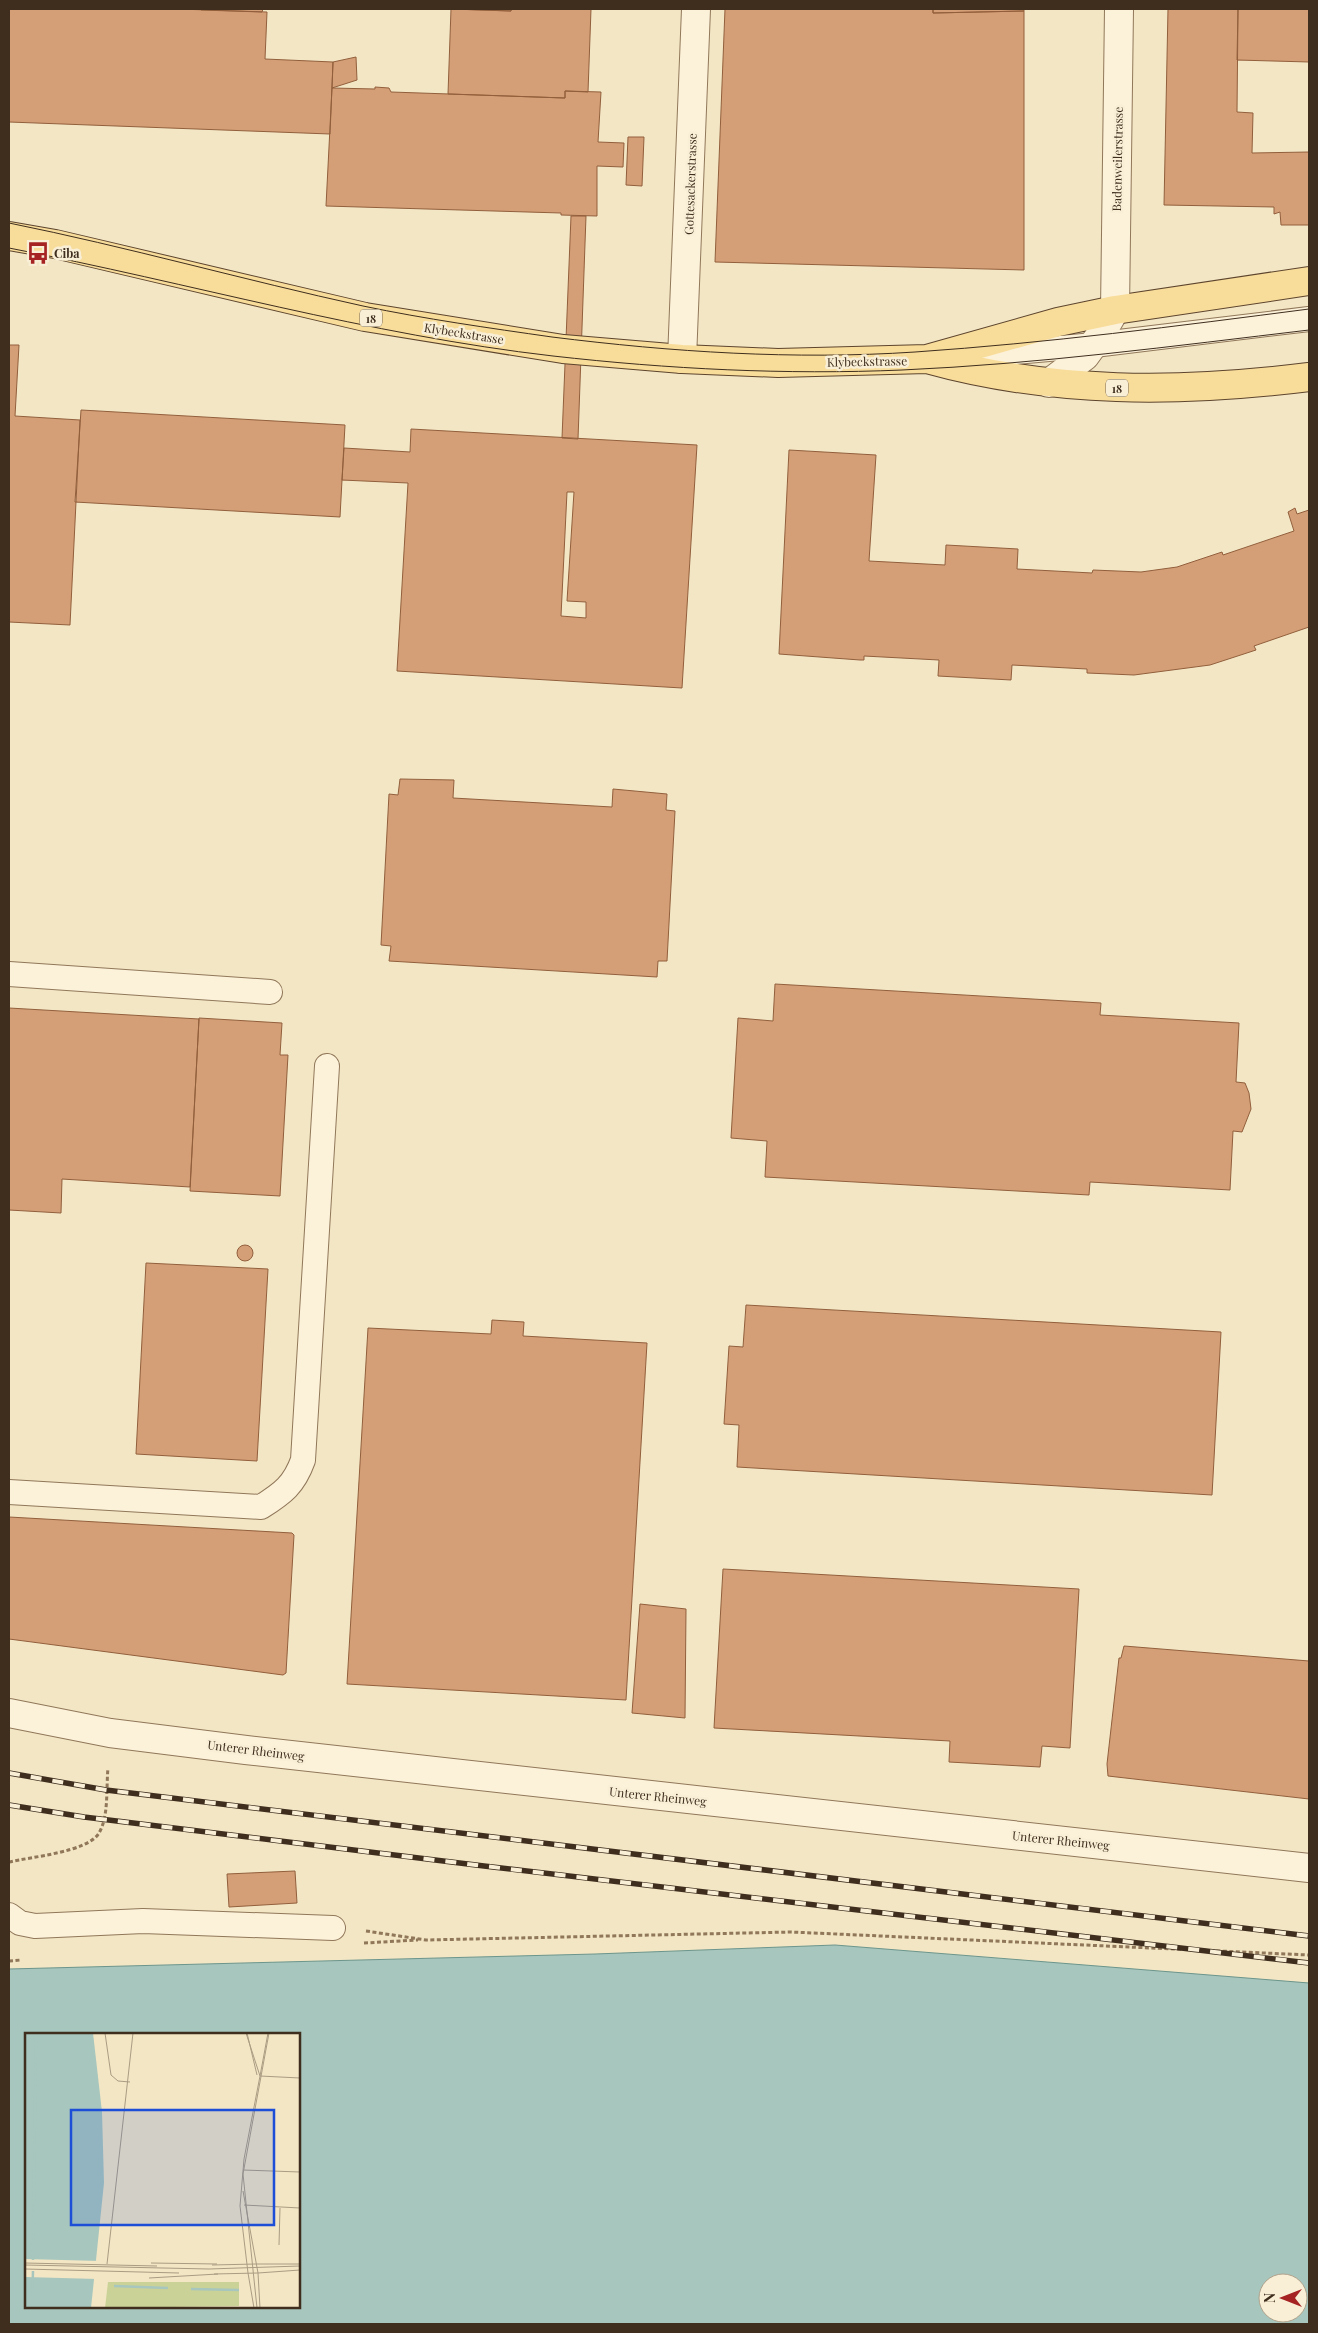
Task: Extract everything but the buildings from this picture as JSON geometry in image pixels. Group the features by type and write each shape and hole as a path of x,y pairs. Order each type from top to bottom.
{"main road":[{"name":"Klybeckstrasse","path":"9,236 55,244 366,317 563,349 682,359 778,363 927,359 1048,325 1115,310 1309,280"},
{"name":"Klybeckstrasse","path":"927,359 1019,380 1101,388 1187,387 1309,377"}],"street":[{"name":"Gottesackerstrasse","path":"682,359 696,9"},
{"name":"Badenweilerstrasse","path":"1115,310 1119,9"},
{"path":"1050,383 1085,356 1094,345 1115,310"},
{"name":"Unterer Rheinweg","path":"9,1713 110,1733 1309,1868"}],"lane":[{"path":"927,359 1018,353 1309,319"},
{"path":"9,974 270,992"},
{"path":"9,1492 261,1507 281,1494 297,1478 303,1460 327,1066"},
{"path":"9,1915 20,1923 35,1926"},
{"path":"9,1929 143,1921 332,1928"}],"path":[{"path":"9,1862 74,1848 87,1843 96,1836 103,1818 110,1733"},
{"path":"332,1928 426,1940 791,1932 1309,1955"}],"water":[{"path":"835,1945 1309,1983 1309,2324 9,2324 9,1969 595,1954"}],"tram line":[{"path":"9,223 98,242 386,311 552,337 642,347 779,355 915,352 1063,339 1309,309"},
{"path":"9,248 348,322 484,347 553,356 727,370 815,372 953,367 1106,354 1309,330"}],"railway":[{"path":"9,1773 106,1790 1309,1936"},
{"path":"9,1805 84,1817 484,1866 1309,1963"}],"place":[{"name":"Ciba","path":"38,253"}]}
